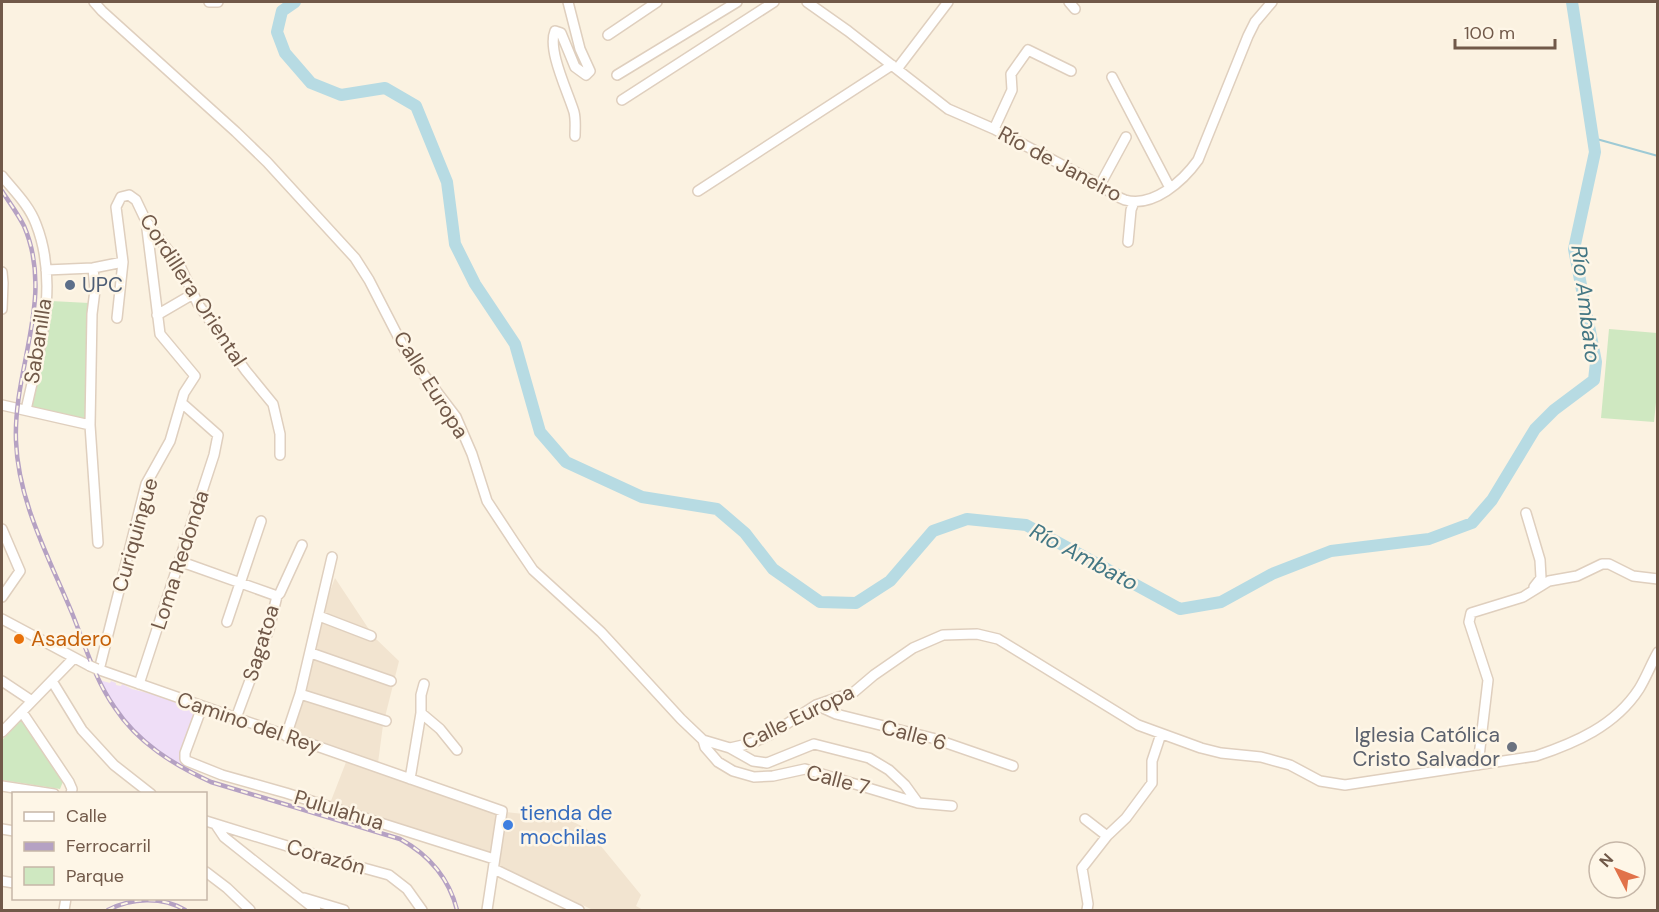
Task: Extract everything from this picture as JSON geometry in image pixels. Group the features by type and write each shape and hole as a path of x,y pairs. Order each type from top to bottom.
{"street":[{"name":"Calle Europa","path":"94,2 102,12 252,147 355,258 405,350 456,417 472,454 487,501 514,543 534,570 601,632 703,740 730,748 752,743 771,734 816,705 854,692 913,648 943,635 977,634 998,639 1138,725 1161,734 1221,753 1261,757 1290,765 1320,781 1334,784 1360,783 1536,756 1565,747 1613,718 1639,689 1658,652"},
{"path":"209,2 218,2"},
{"path":"568,2 580,49 590,71 586,75 575,67 561,33 555,31 553,38 558,71 565,81 574,114 575,136"},
{"path":"608,34 657,2"},
{"path":"617,75 723,5 737,2"},
{"path":"622,100 774,2"},
{"name":"Río de Janeiro","path":"807,2 948,109 993,129 1124,200 1134,202 1145,201 1170,188 1189,173 1198,160 1248,36 1259,17 1272,2"},
{"path":"698,191 895,67 948,2"},
{"path":"993,129 1012,90 1011,74 1028,50 1071,71"},
{"path":"1112,77 1170,188"},
{"path":"1100,185 1126,136"},
{"name":"Sabanilla","path":"2,176 26,204 36,224 45,253 47,305 26,411"},
{"name":"Cordillera Oriental","path":"123,262 117,207 121,197 129,195 136,200 146,221 180,266 193,294 246,371 273,404 280,434 280,455"},
{"path":"1128,242 1134,202"},
{"path":"146,221 157,315 193,294"},
{"path":"46,270 93,268 123,262 117,318"},
{"path":"93,268 95,290 92,314 90,425 98,543"},
{"path":"2,272 2,309"},
{"name":"Curiquingue","path":"95,669 146,484 170,441 183,404 184,393 195,374 160,334 157,315"},
{"name":"Loma Redonda","path":"139,684 214,455 218,435 183,404"},
{"path":"2,405 90,425"},
{"path":"1526,513 1540,560 1540,578 1529,594"},
{"path":"227,622 261,521"},
{"path":"2,529 20,574 2,597"},
{"path":"277,596 302,545"},
{"path":"286,736 311,653 332,557"},
{"name":"Sagatoa","path":"179,561 277,596 268,629 236,718"},
{"path":"1478,765 1488,680 1469,622 1470,614 1529,594 1549,581 1577,576 1605,564 1633,576 1658,579"},
{"path":"319,616 371,636"},
{"name":"Camino del Rey","path":"2,619 95,669 502,811 494,864"},
{"path":"311,653 391,681"},
{"path":"2,732 73,659"},
{"path":"2,681 32,701"},
{"path":"52,681 82,730 114,765 148,792"},
{"path":"410,779 424,684"},
{"path":"300,694 386,721"},
{"name":"Calle 6","path":"816,705 846,716 932,738 1013,766"},
{"name":"Pululahua","path":"202,706 185,753 185,759 188,761 222,775 297,796 494,864 579,910"},
{"path":"22,712 69,783 71,792"},
{"path":"421,713 440,729 457,750"},
{"path":"1087,910 1082,868 1107,836 1114,832 1126,818 1152,783 1152,761 1161,734"},
{"name":"Calle 7","path":"703,740 705,747 718,762 733,771 754,777 773,776 805,769 918,803 952,806"},
{"path":"730,748 753,761 767,763 814,744 869,758 889,770 905,785 918,803"},
{"path":"2,786 41,792"},
{"path":"1085,819 1107,836"},
{"name":"Corazón","path":"207,821 389,875 407,889 422,910"},
{"path":"216,825 224,837 316,910"},
{"path":"488,910 494,864"},
{"path":"207,873 250,910"},
{"path":"299,896 344,910"}],"shaded area":[{"path":"335,578 374,637 399,661 383,725 378,763 293,731 320,617"},
{"path":"99,680 110,683 111,681 116,685 121,686 122,684 132,689 202,707 185,759 179,767 156,751 135,731 115,709"},
{"path":"348,757 502,811 494,859 329,806"},
{"path":"506,812 568,819 587,829 641,895 636,906 643,910 593,910 496,864"}],"green space":[{"path":"51,301 89,303 86,419 31,407"},
{"path":"1609,329 1657,333 1658,383 1654,422 1601,418"},
{"path":"23,718 64,779 60,789 2,780 2,740"}],"waterway":[{"name":"Río Ambato","path":"295,2 282,11 277,32 285,53 311,83 341,95 385,88 416,106 447,182 455,244 475,284 515,344 540,432 566,462 642,497 717,509 745,533 773,569 820,602 856,603 890,581 933,531 967,519 1026,525 1180,609 1221,602 1272,574 1331,551 1429,539 1472,523 1492,500 1535,429 1554,410 1594,380 1596,362 1574,249 1595,152 1572,2"},
{"path":"1593,138 1658,156"}],"railway":[{"path":"2,191 24,226 32,253 35,280 34,306 17,414 16,441 22,485 36,529 96,674 108,697 124,721 158,752 211,782 400,839 410,845 436,868 449,888 457,910"},
{"path":"108,910 126,903 146,900 166,902 185,910"}],"place":[{"name":"UPC","path":"70,285"},
{"name":"Asadero","path":"19,639"},
{"name":"Iglesia Católica Cristo Salvador","path":"1512,747"},
{"name":"tienda de mochilas","path":"508,825"}]}
